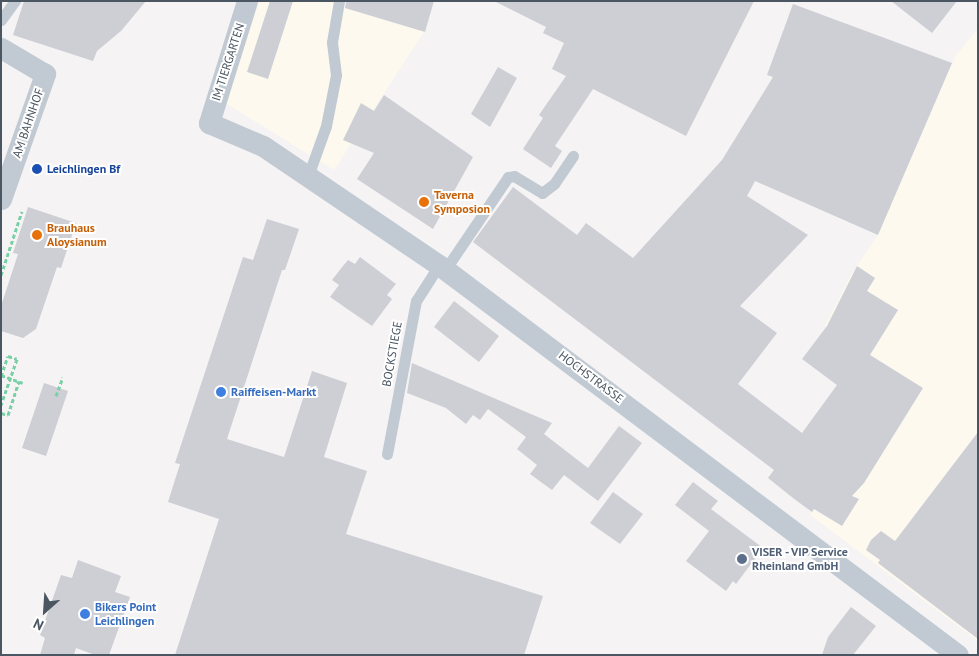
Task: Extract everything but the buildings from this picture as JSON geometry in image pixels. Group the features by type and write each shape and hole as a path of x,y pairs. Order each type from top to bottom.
{"street":[{"name":"IM TIERGARTEN","path":"209,123 248,1"},
{"path":"1,48 45,74"},
{"path":"1,59 45,74"},
{"name":"AM BAHNHOF","path":"1,200 45,74"},
{"name":"HOCHSTRASSE","path":"209,123 263,146 442,268 958,655"}],"lane":[{"path":"1,20 15,1"},
{"path":"308,176 326,126 336,75 332,42 339,1"},
{"name":"BOCKSTIEGE","path":"387,454 416,300 442,268 508,177 514,176 542,193 554,184 573,156"}],"path":[{"path":"1,275 22,209"},
{"path":"1,405 10,378 17,359 8,356 1,375 10,378 21,382 8,415 1,413"},
{"path":"56,396 63,377"}],"shaded area":[{"path":"256,1 434,1 426,29 334,170 222,101"},
{"path":"978,28 978,641 810,515 897,372 825,326 852,273 878,235 955,57"}],"place":[{"name":"Leichlingen Bf","path":"37,169"},
{"name":"Taverna Symposion","path":"424,202"},
{"name":"Brauhaus Aloysianum","path":"37,235"},
{"name":"Raiffeisen-Markt","path":"221,392"},
{"name":"VISER - VIP Service Rheinland GmbH","path":"742,559"},
{"name":"Bikers Point Leichlingen","path":"85,614"}]}
